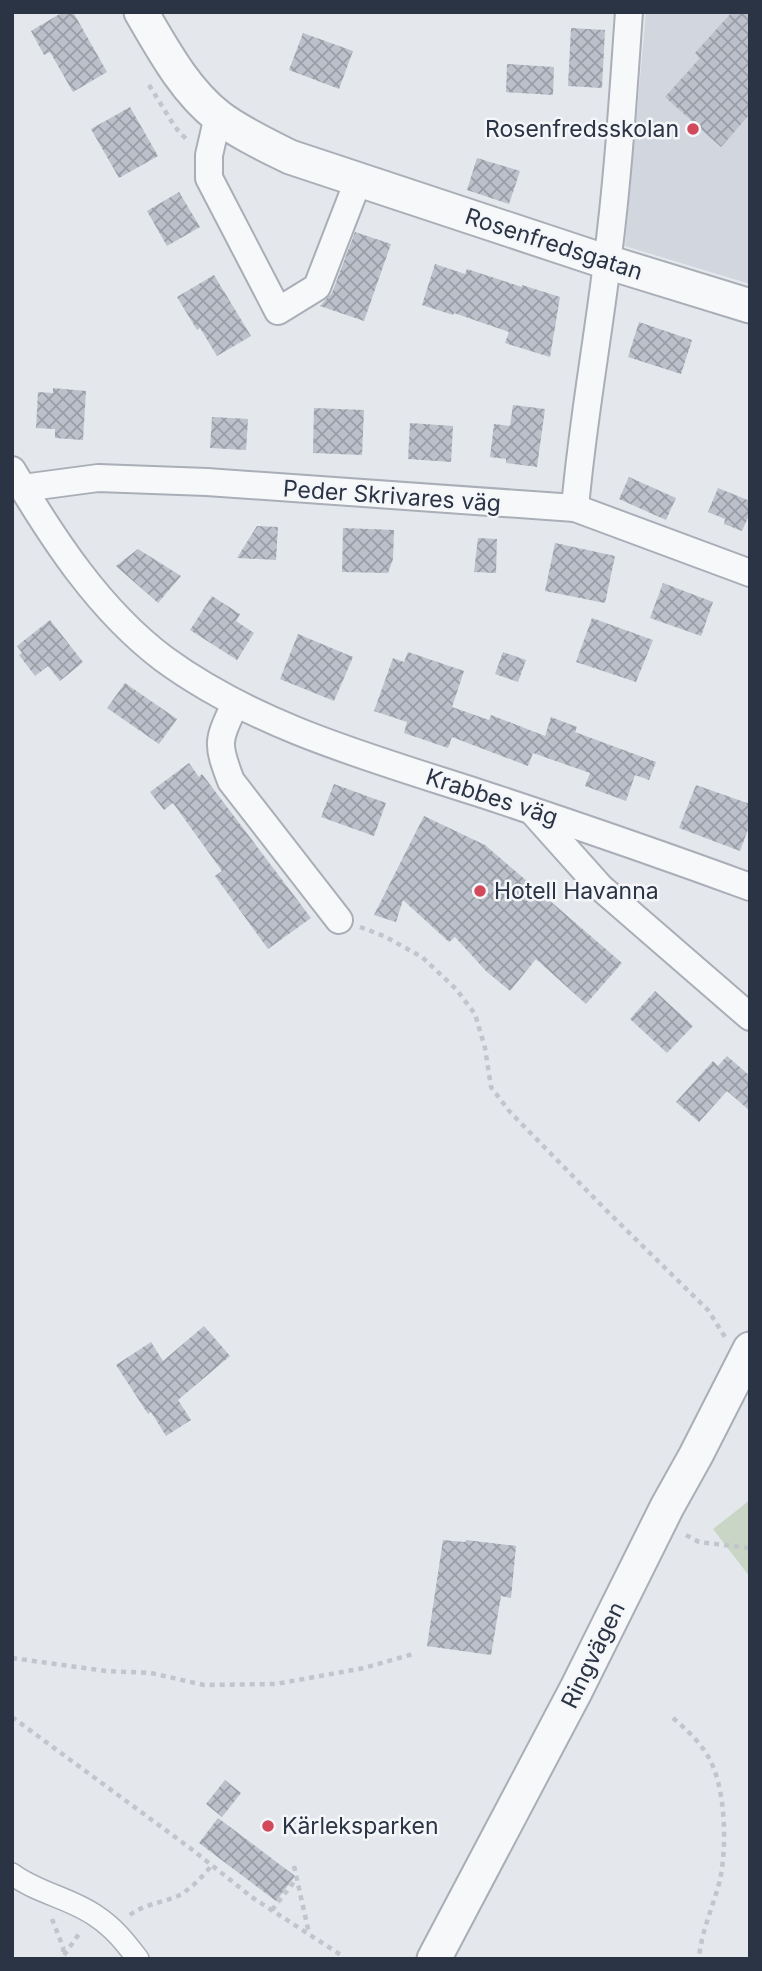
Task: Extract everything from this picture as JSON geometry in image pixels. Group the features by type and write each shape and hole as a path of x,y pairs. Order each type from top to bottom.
{"street":[{"name":"Rosenfredsgatan","path":"141,12 174,70 218,116 257,141 290,157 607,262 750,306"},
{"path":"575,508 580,452 607,262 619,150 629,12"},
{"path":"218,116 209,155 209,178 278,311 317,287 358,181"},
{"name":"Peder Skrivares väg","path":"18,479 98,478 207,482 575,508 750,573"},
{"name":"Krabbes väg","path":"18,479 60,545 110,610 163,658 235,704 312,736 750,887"},
{"path":"235,704 220,736 222,756 231,781 339,920"},
{"path":"531,810 600,887 750,1017"},
{"name":"Ringvägen","path":"434,1959 576,1690 661,1518 746,1357"},
{"path":"12,1874 94,1914 112,1928 138,1959"}],"path":[{"path":"339,920 384,936 422,957 456,989 475,1014 485,1048 491,1087 510,1112 708,1310 746,1357"},
{"path":"679,1531 699,1542 750,1548"},
{"path":"12,1658 106,1671 151,1673 204,1685 228,1685 276,1684 364,1668 413,1654"},
{"path":"12,1717 272,1910 344,1957"},
{"path":"673,1718 698,1741 711,1760 722,1799 720,1878 700,1945 699,1959"},
{"path":"112,1928 134,1911 178,1895 201,1878 212,1865"},
{"path":"295,1866 309,1934"},
{"path":"272,1910 297,1878"}],"shaded area":[{"name":"Rosenfredsskolan","path":"646,12 750,12 750,284 625,246"}],"green space":[{"path":"750,1500 750,1577 713,1529"}],"building":[{"path":"63,12 73,12 107,72 73,92 50,52 44,55 31,31"},
{"path":"732,12 750,12 750,114 721,147 665,97 700,58 695,53"},
{"path":"571,28 605,30 602,88 568,86"},
{"path":"303,33 353,51 339,89 289,70"},
{"path":"507,64 554,67 553,95 506,92"},
{"path":"130,107 158,156 119,178 91,129"},
{"path":"477,158 520,171 509,204 467,190"},
{"path":"179,192 200,227 167,246 147,211"},
{"path":"355,232 391,244 364,321 320,306 332,293"},
{"path":"435,264 465,274 467,269 560,297 550,357 505,343 509,332 422,305"},
{"path":"214,275 251,336 217,356 177,297"},
{"path":"639,322 692,340 681,374 628,357"},
{"path":"53,388 86,391 83,440 55,438 55,429 36,428 38,392 53,393"},
{"path":"513,405 545,409 537,467 506,463 506,459 490,457 494,424 510,426"},
{"path":"314,408 364,410 362,455 313,453"},
{"path":"212,417 248,419 246,450 210,448"},
{"path":"410,423 453,426 451,462 408,459"},
{"path":"629,477 676,498 666,520 619,499"},
{"path":"718,488 750,501 750,513 742,531 724,524 725,519 708,512"},
{"path":"257,526 278,527 276,560 237,558"},
{"path":"343,528 394,530 393,559 388,573 342,572"},
{"path":"478,538 497,539 496,573 474,572"},
{"path":"555,543 615,556 605,603 545,591"},
{"path":"138,549 181,576 158,603 116,566"},
{"path":"663,583 713,602 701,636 650,618"},
{"path":"212,596 240,614 236,621 254,633 237,660 190,630"},
{"path":"592,618 653,640 636,682 576,662"},
{"path":"50,620 83,662 60,681 48,666 35,676 19,655 22,653 17,646"},
{"path":"298,634 353,657 334,701 280,679"},
{"path":"408,652 464,671 452,707 489,720 491,715 545,736 551,717 577,727 575,732 656,762 649,780 635,775 626,801 585,786 590,773 533,753 528,766 452,737 448,748 404,733 407,722 374,711 393,658 404,662"},
{"path":"503,652 526,660 518,682 495,674"},
{"path":"125,683 177,719 159,744 107,708"},
{"path":"189,763 199,777 202,774 311,918 268,949 215,876 222,871 173,803 164,810 150,792"},
{"path":"334,784 386,803 374,836 321,817"},
{"path":"696,785 750,804 750,824 740,851 679,828"},
{"path":"424,816 485,845 622,963 586,1004 536,959 510,991 486,971 455,937 449,942 403,900 396,922 374,915"},
{"path":"655,991 693,1026 667,1053 630,1019"},
{"path":"727,1056 750,1076 750,1111 727,1091 699,1122 676,1102 713,1061 718,1066"},
{"path":"204,1326 230,1356 178,1400 191,1420 166,1436 116,1365 151,1342 163,1361"},
{"path":"443,1540 516,1546 511,1598 501,1596 491,1655 427,1646"},
{"path":"225,1780 241,1793 222,1817 206,1804"},
{"path":"218,1818 295,1876 276,1901 199,1843"}],"place":[{"name":"Rosenfredsskolan","path":"693,129"},
{"name":"Hotell Havanna","path":"480,891"},
{"name":"Kärleksparken","path":"268,1826"}]}
